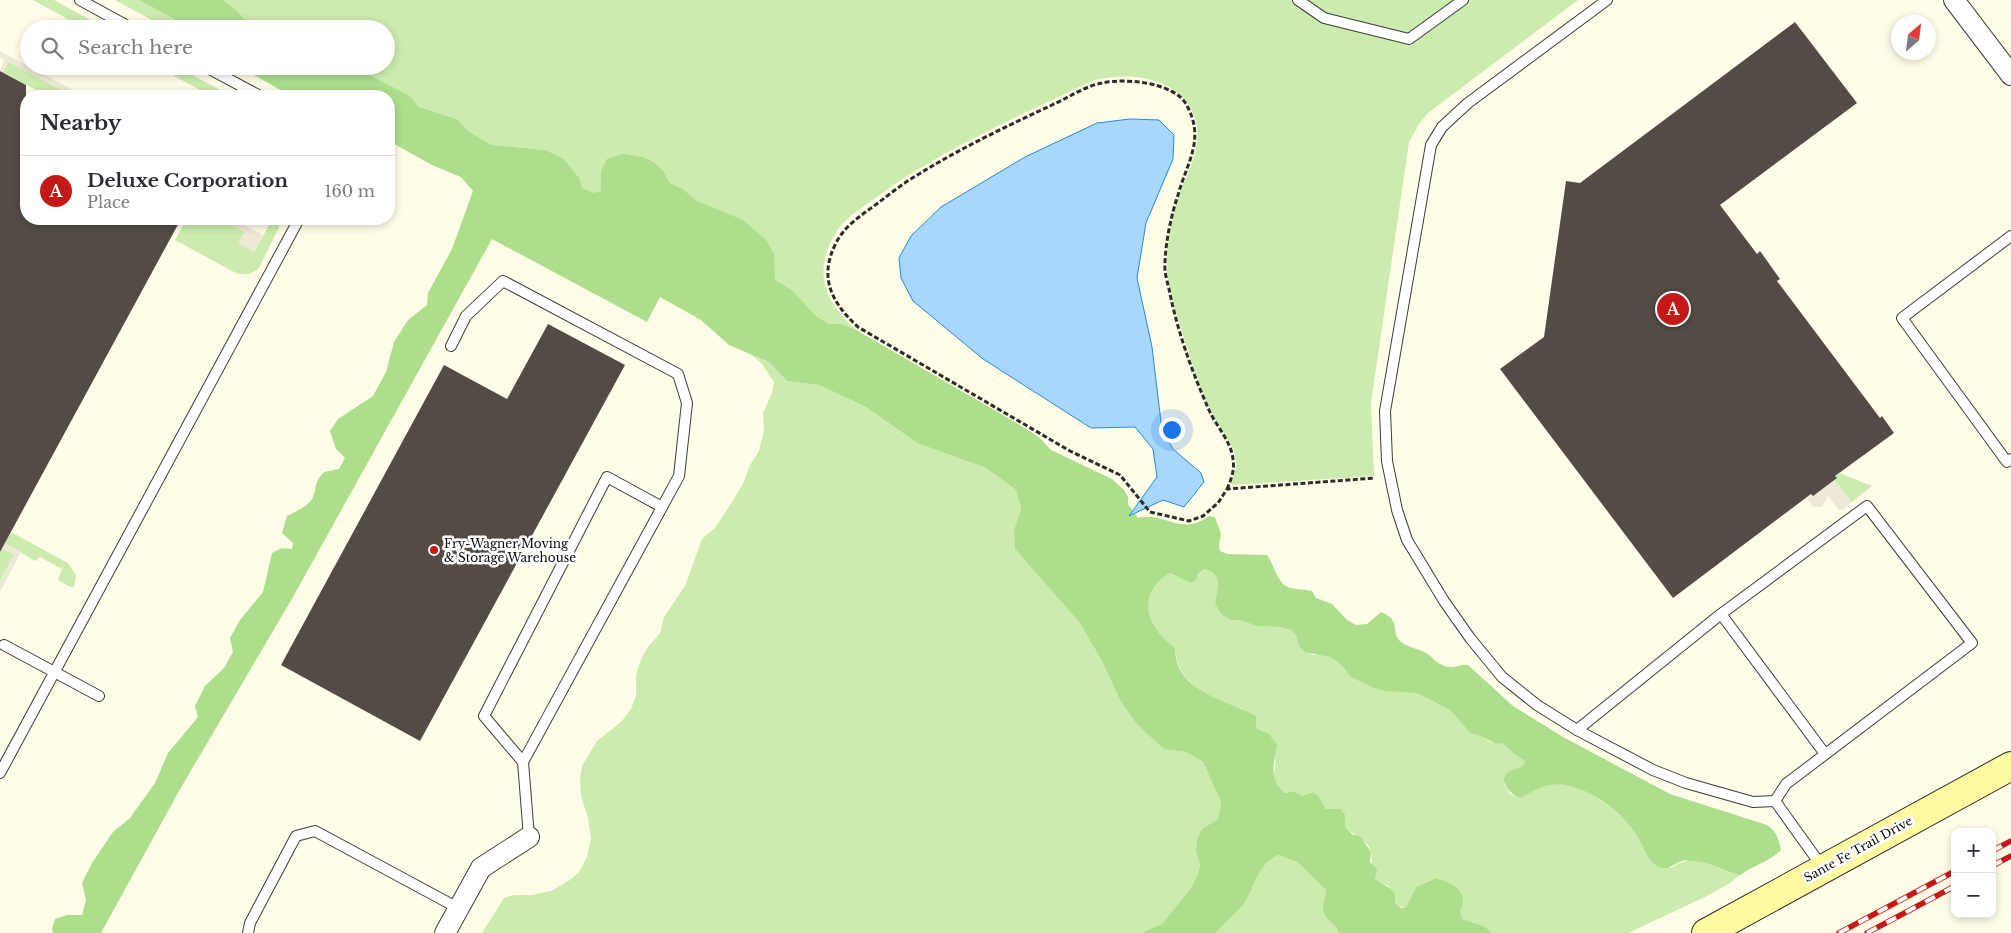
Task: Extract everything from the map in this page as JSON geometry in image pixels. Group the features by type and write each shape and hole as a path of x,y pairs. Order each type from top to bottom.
{"main road":[{"name":"Sante Fe Trail Drive","path":"1706,933 2011,766"}],"street":[{"path":"1954,0 2011,75"},
{"path":"445,933 481,868 529,837"}],"lane":[{"path":"80,0 117,20"},
{"path":"1298,0 1324,18 1409,38 1463,0"},
{"path":"1607,0 1468,103 1442,127 1431,145 1385,411 1387,460 1397,510 1407,540 1423,569 1470,638 1502,677 1537,705 1577,730 1653,770 1686,783 1753,802 1775,801"},
{"path":"221,75 249,90"},
{"path":"0,773 296,225"},
{"path":"2011,236 1902,318 2007,462 2011,459"},
{"path":"451,346 466,316 503,281 678,374 687,403 679,476 523,762 529,837"},
{"path":"523,762 484,716 607,478 662,507"},
{"path":"1577,730 1721,614 1867,506 1972,643 1786,784 1775,801"},
{"path":"1721,614 1825,754"},
{"path":"4,645 99,696"},
{"path":"1775,801 1823,869"},
{"path":"248,933 250,923 296,836 315,831 458,908"}],"path":[{"path":"1120,80 1148,84 1170,90 1185,102 1192,117 1196,137 1193,157 1178,194 1168,236 1164,264 1171,301 1196,382 1214,422 1231,449 1234,461 1227,489 1218,503 1203,516 1189,521 1150,512 1120,475 1070,451 858,327 843,314 834,300 828,280 828,263 833,250 848,225 918,174 999,130 1099,83 1120,80"},
{"path":"1227,489 1375,478"}],"green space":[{"path":"33,0 54,0 91,20 70,20"},
{"path":"115,0 139,0 175,20 152,20"},
{"path":"139,0 223,0 245,20 175,20"},
{"path":"223,0 1578,0 1428,113 1409,142 1371,403 1374,476 1231,485 1236,466 1235,453 1215,419 1200,385 1176,311 1167,274 1167,257 1172,222 1178,198 1191,166 1198,134 1192,111 1184,99 1162,83 1134,77 1119,77 1105,78 1087,83 939,157 895,184 851,216 839,228 830,243 823,271 829,296 836,308 858,331 843,324 829,324 816,316 792,290 774,280 774,267 683,189 670,183 663,171 601,171 601,191 594,194 582,188 580,179 564,159 546,150 492,145 468,131 457,119 419,107 410,96 366,75 395,75 395,20 245,20"},
{"path":"9,62 20,68 20,75 33,75 62,90 36,90 3,72"},
{"path":"172,75 192,75 220,90 200,90"},
{"path":"254,75 369,75 410,96 419,107 457,119 468,131 492,145 546,150 564,159 580,179 582,188 594,193 601,191 601,171 607,159 623,154 643,157 655,163 663,171 670,183 683,189 697,201 743,220 766,240 774,254 775,280 792,290 816,316 829,324 843,324 858,331 1015,422 1039,437 1051,450 1112,479 1124,490 1128,497 1128,504 1138,518 1148,517 1189,524 1199,522 1209,516 1215,517 1221,534 1220,551 1227,554 1267,555 1282,583 1293,589 1312,591 1316,598 1332,604 1347,620 1356,625 1367,624 1381,612 1388,615 1394,623 1398,638 1404,644 1426,653 1446,667 1468,665 1513,706 1563,737 1670,794 1767,825 1777,836 1781,850 1772,858 1740,875 1699,861 1683,861 1670,867 1661,868 1650,859 1637,835 1627,822 1597,798 1573,787 1550,785 1519,798 1506,786 1504,778 1510,771 1522,766 1525,761 1502,743 1496,744 1470,733 1451,711 1416,693 1385,691 1351,677 1338,662 1330,657 1305,652 1299,646 1296,635 1291,630 1280,627 1256,626 1243,621 1231,620 1222,615 1215,604 1218,587 1217,578 1210,571 1204,569 1198,574 1196,580 1190,583 1170,573 1159,581 1152,591 1148,610 1151,621 1165,640 1175,648 1177,663 1193,685 1218,699 1256,716 1256,728 1269,734 1277,745 1274,777 1280,788 1285,793 1294,791 1302,796 1314,792 1326,809 1341,809 1345,815 1345,827 1353,835 1360,836 1371,852 1370,862 1377,869 1375,878 1395,893 1395,903 1401,908 1406,907 1416,887 1436,878 1453,885 1460,891 1463,900 1462,919 1484,926 1492,933 1339,933 1323,910 1326,890 1297,862 1278,855 1270,860 1260,871 1243,905 1216,933 1143,933 1162,924 1191,888 1200,865 1196,852 1197,840 1202,829 1218,819 1221,802 1203,762 1186,752 1164,749 1137,724 1120,700 1103,663 1080,623 1015,549 1014,530 1021,509 1016,490 986,468 917,443 866,407 819,385 787,381 769,362 729,345 701,320 660,297 647,322 492,239 293,597 179,791 101,933 53,933 52,929 55,919 67,915 82,915 86,900 82,883 92,863 113,832 130,818 155,783 168,753 198,717 195,706 205,686 224,668 233,652 230,638 240,620 263,592 272,553 282,548 292,549 293,543 282,533 287,516 302,508 311,500 317,482 324,472 339,469 345,458 336,449 330,431 338,419 373,396 386,372 394,342 408,320 427,305 428,293 452,249 473,191 461,177 432,165 395,144 395,90 280,90"},
{"path":"184,225 233,225 245,232 254,252 269,225 278,225 279,227 260,266 249,274 239,274 232,271 175,240"},
{"path":"751,354 769,362 787,381 819,385 866,407 917,443 986,468 1016,490 1021,509 1014,530 1015,549 1080,623 1103,663 1120,700 1164,749 1186,752 1203,762 1221,802 1218,819 1202,829 1196,852 1200,865 1198,874 1191,888 1162,924 1143,933 482,933 504,898 513,895 532,895 551,891 570,880 579,872 587,857 591,838 588,818 581,796 580,780 582,766 597,741 621,722 631,709 636,696 636,676 641,659 660,633 664,617 685,586 702,539 715,528 727,510 743,484 750,465 759,451 764,430 763,413 772,393 774,382 762,364"},
{"path":"1840,473 1872,486 1852,502 1833,478"},
{"path":"11,532 68,563 76,575 74,587 70,587 58,580 62,569 40,557 35,561 5,543"},
{"path":"2,548 14,555 0,581 0,552"},
{"path":"1204,569 1210,571 1217,578 1218,587 1215,604 1222,615 1231,620 1243,621 1256,626 1280,627 1291,630 1296,635 1299,646 1313,655 1320,654 1330,657 1338,662 1345,671 1400,691 1416,693 1429,699 1451,711 1470,733 1483,737 1490,742 1502,743 1525,761 1520,768 1511,770 1504,784 1510,794 1519,798 1545,786 1567,785 1584,791 1617,813 1633,827 1671,868 1681,863 1698,861 1740,875 1709,895 1628,933 1492,933 1484,926 1462,919 1459,911 1463,900 1436,878 1416,887 1406,907 1399,906 1394,901 1389,886 1375,877 1372,855 1367,844 1345,827 1345,815 1326,809 1314,792 1302,796 1294,791 1285,793 1279,788 1274,780 1275,754 1269,734 1256,728 1243,709 1220,701 1198,689 1182,671 1177,660 1175,648 1165,640 1151,621 1148,600 1159,581 1170,573 1190,583"},
{"path":"1278,855 1297,862 1326,890 1323,910 1339,933 1216,933 1243,905 1260,871 1270,860"}],"shaded area":[{"path":"0,51 20,62 20,68 9,62 3,72 0,71 4,60 0,57"},
{"path":"33,75 45,75 73,90 62,90"},
{"path":"233,225 245,225 263,235 254,252 238,243 245,232"},
{"path":"1833,478 1852,502 1844,509 1839,510 1828,496 1822,507 1813,507 1807,498"},
{"path":"5,543 21,552 0,592 0,581 14,555 2,548"}],"water":[{"path":"1130,119 1159,120 1174,135 1173,159 1146,223 1137,278 1152,347 1162,430 1173,449 1201,473 1204,482 1184,507 1163,500 1129,516 1157,477 1153,449 1135,427 1091,428 983,359 913,301 901,278 899,258 911,236 941,207 1025,157 1097,123"}],"building":[{"path":"1795,22 1857,103 1720,205 1757,254 1760,251 1780,279 1777,281 1880,418 1882,416 1894,433 1835,476 1837,478 1813,496 1811,494 1673,598 1500,369 1544,337 1566,181 1580,183"},
{"path":"0,71 26,85 26,90 20,90 20,225 178,225 0,552"},
{"name":"Fry-Wagner Moving & Storage Warehouse","path":"548,324 625,365 420,741 281,665 444,365 507,399"}],"railway":[{"path":"1996,849 2011,841"},
{"path":"1996,864 2011,856"},
{"path":"1839,933 1951,873"},
{"path":"1867,933 1951,888"}],"place":[{"name":"Deluxe Corporation","path":"1673,309"},
{"name":"Fry-Wagner Moving & Storage Warehouse","path":"434,550"}]}
